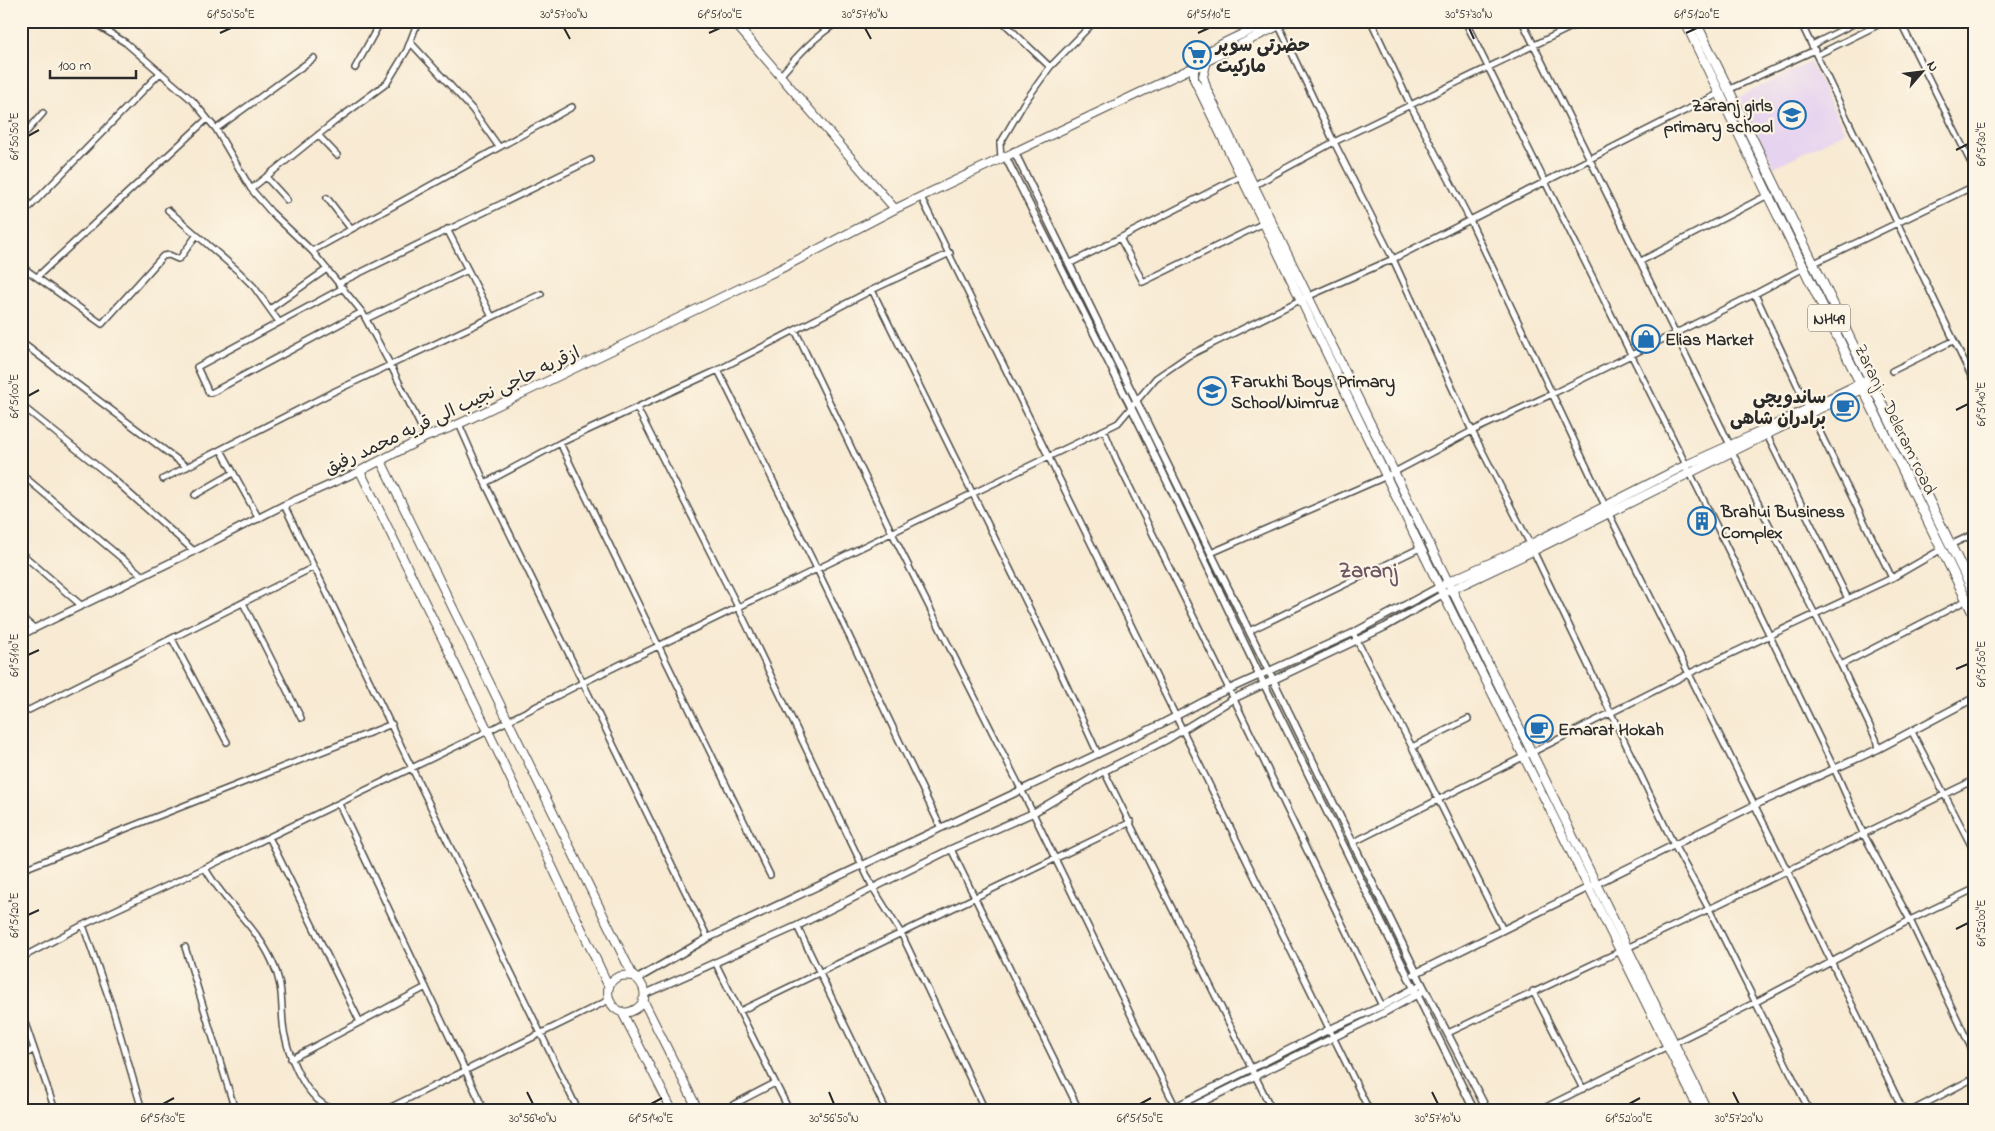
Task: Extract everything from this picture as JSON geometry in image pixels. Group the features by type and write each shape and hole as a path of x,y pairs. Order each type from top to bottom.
{"highway":[{"name":"Zaranj - Deleram road","path":"1685,21 1724,91 1813,263 1942,549 1974,615"},
{"name":"Zaranj - Deleram road","path":"1696,21 1768,195 1804,268 1951,545 1974,593"}],"main road":[{"path":"733,21 895,209"},
{"path":"1271,21 1208,52 1198,60 1194,67 1194,79 1241,176 1251,187 1264,223 1304,298"},
{"path":"1288,21 1207,60 1203,76 1207,90 1304,298 1391,474 1450,586 1628,947 1699,1110"},
{"path":"1194,67 1205,65"},
{"name":"ازقریه حاجی نجیب الی قریه محمد رفیق","path":"360,471 426,437 459,424 782,268 895,209 1014,151 1194,67"},
{"path":"1441,590 1532,548 1809,410 1867,384"},
{"path":"382,461 507,722 635,978 644,988 644,997 698,1110"},
{"path":"360,471 488,731 608,987 608,1000 612,1006 622,1012 672,1110"},
{"path":"1391,474 1420,548 1619,951 1707,1110"},
{"path":"608,987 618,977 626,975 635,978"},
{"path":"622,1012 635,1010 644,997"}],"street":[{"path":"91,21 126,43 193,101 216,129 251,189 271,212 312,251 362,312 426,437"},
{"path":"355,68 380,21"},
{"path":"251,189 318,135 388,83 410,42 418,21"},
{"path":"780,76 798,54 840,21"},
{"path":"1002,21 1050,67"},
{"path":"1095,21 1050,67 1024,103 1000,144 1003,157 1131,408 1260,676 1474,1110"},
{"path":"1371,21 1411,106 1470,220 1607,509 1787,870 1830,963 1903,1110"},
{"path":"1466,21 1688,469 1834,768 1863,833 1910,920 1974,1054"},
{"path":"1522,21 1536,46 1731,448 1841,665 1876,739 1878,749"},
{"path":"1251,187 1334,142 1536,46 1575,23 1584,21"},
{"path":"1800,21 1974,382"},
{"path":"1814,50 1859,21"},
{"path":"21,958 83,925 339,804 659,645 1118,423 1156,378 1188,356 1304,298 1393,259 1724,91 1814,50 1886,21"},
{"path":"1900,21 1974,169"},
{"path":"1279,26 1334,142 1393,259 1472,431 1532,548 1674,845 1756,1002 1809,1110"},
{"path":"410,42 472,109 499,147"},
{"path":"216,129 314,58"},
{"path":"21,216 160,73"},
{"path":"312,251 572,108"},
{"path":"21,138 43,113"},
{"path":"38,276 207,119"},
{"path":"318,135 336,154"},
{"path":"1014,151 1352,843 1486,1110"},
{"path":"339,283 591,160"},
{"path":"1069,264 1241,176"},
{"path":"266,177 288,200"},
{"path":"1211,553 1391,474 1472,431 1632,356 1813,263 1974,186"},
{"path":"1640,261 1768,195"},
{"path":"921,197 950,253 1048,458 1184,729 1369,1110"},
{"path":"327,198 352,229"},
{"path":"168,210 196,236 238,270 254,287 279,322"},
{"path":"1120,238 1143,282 1264,223"},
{"path":"447,229 492,317"},
{"path":"21,266 38,276 102,324 163,256 169,255 180,258 196,236"},
{"path":"485,483 560,443 718,370 872,290 950,253"},
{"path":"270,309 328,269"},
{"path":"366,319 468,270"},
{"path":"343,288 197,367 209,393 362,312"},
{"path":"872,290 974,493 1098,754"},
{"path":"163,479 333,392 541,294"},
{"path":"1755,294 1809,410 1892,578"},
{"path":"795,330 892,533 1033,812 1054,860 1174,1109 1330,1029 1415,992"},
{"path":"1892,371 1953,341"},
{"path":"21,342 187,467"},
{"path":"718,370 817,569 941,828"},
{"path":"21,405 111,477 194,551"},
{"path":"638,408 738,608 873,888 900,934 985,1110"},
{"path":"459,424 485,483 708,938"},
{"path":"1104,430 1116,459 1382,1006"},
{"path":"1766,432 1848,599"},
{"path":"560,443 770,875"},
{"path":"221,450 258,518"},
{"name":"ازقریه حاجی نجیب الی قریه محمد رفیق","path":"21,635 284,505 360,471"},
{"path":"195,495 233,473"},
{"path":"21,474 143,576"},
{"path":"284,505 578,1110"},
{"path":"1352,843 1769,635 1892,578 1942,549 1974,534"},
{"path":"1249,631 1420,548"},
{"path":"21,553 82,606"},
{"path":"21,714 314,567"},
{"path":"635,978 708,938 1441,590"},
{"path":"644,997 715,962 797,926 951,849 1033,812 1104,771 1184,729 1233,699 1385,627 1441,590"},
{"path":"1841,665 1967,600"},
{"path":"243,603 301,718"},
{"path":"21,617 34,628"},
{"path":"1353,633 1503,930"},
{"path":"172,639 227,742"},
{"path":"1408,977 1674,845 1834,768 1878,749 1974,698"},
{"path":"1412,747 1468,719"},
{"path":"21,870 392,724"},
{"path":"1912,732 1946,794 1974,851"},
{"path":"1104,771 1131,822 1272,1110"},
{"path":"1448,1033 1533,991 1709,910 1787,870 1974,780"},
{"path":"339,804 484,1110"},
{"path":"740,1011 1131,822"},
{"path":"269,837 360,1022"},
{"path":"951,849 1079,1110"},
{"path":"205,868 215,886 251,925 272,961 281,983 284,1031 291,1059 298,1076 310,1093 324,1106 333,1110"},
{"path":"1540,1110 1756,1002 1910,920 1974,889"},
{"path":"83,925 113,1010 142,1110"},
{"path":"797,926 821,972 845,1028 886,1110"},
{"path":"185,946 235,1110"},
{"path":"715,962 789,1110"},
{"path":"291,1059 426,987"},
{"path":"1186,1110 1334,1036 1423,987"},
{"path":"1533,991 1583,1088"},
{"path":"385,1110 608,1000"},
{"path":"21,1011 55,1110"},
{"path":"21,1057 34,1049"},
{"path":"1913,1110 1974,1078"},
{"path":"723,1110 775,1082"}],"shaded area":[{"name":"Zaranj girls primary school","path":"1810,62 1845,132 1774,167 1739,97"}],"place":[{"name":"حضرتی سوپر مارکیت","path":"1197,55"},
{"name":"Zaranj girls primary school","path":"1792,115"},
{"name":"Elias Market","path":"1646,339"},
{"name":"Farukhi Boys Primary School/Nimruz","path":"1212,391"},
{"name":"ساندویچی برادران شاهی","path":"1845,407"},
{"name":"Brahui Business Complex","path":"1702,521"},
{"name":"Emarat Hokah","path":"1539,729"}],"district":[{"name":"Zaranj","path":"1368,569"}]}
